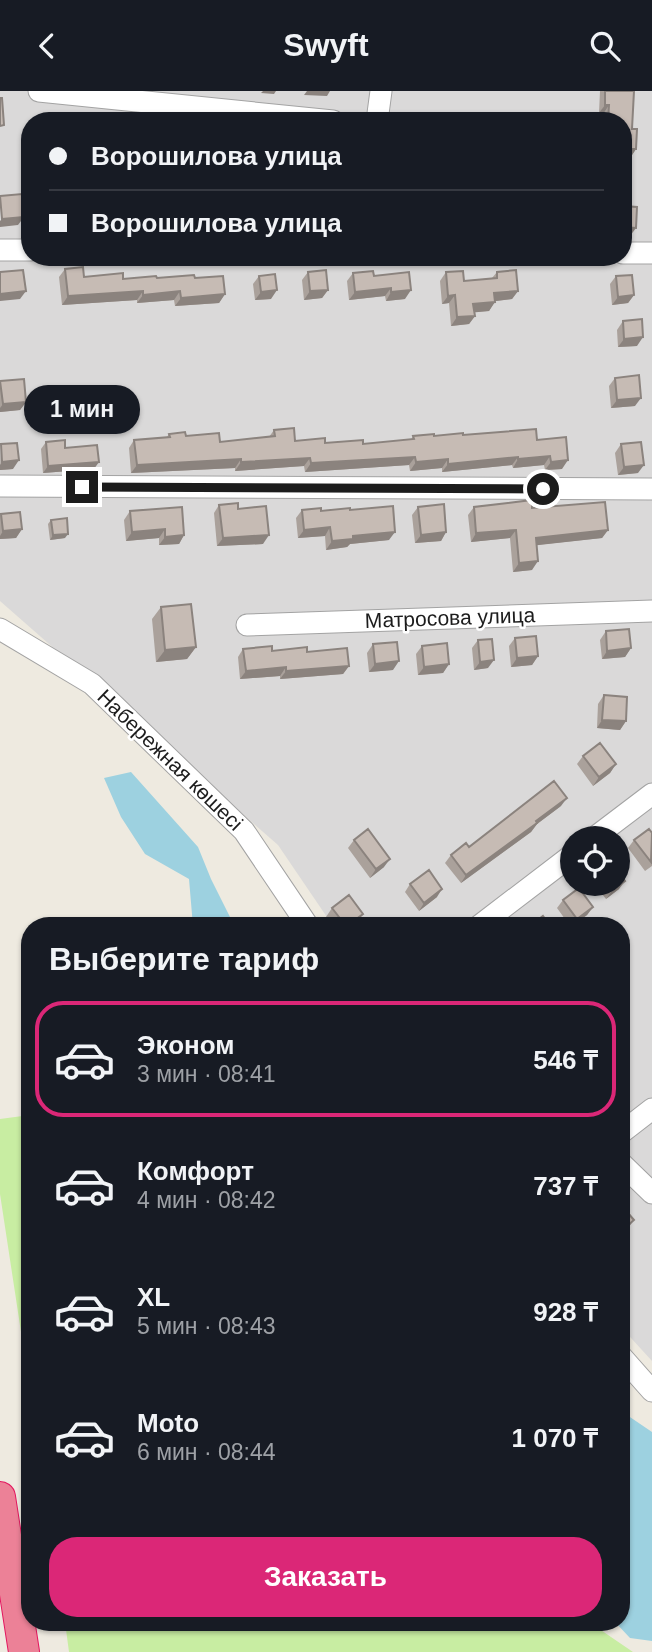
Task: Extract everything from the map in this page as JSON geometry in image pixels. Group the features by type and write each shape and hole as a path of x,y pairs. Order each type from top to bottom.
{"highway":[{"path":"0,1497 24,1652"}],"street":[{"path":"39,91 245,112"},
{"path":"378,112 381,91"},
{"path":"0,250 21,250"},
{"path":"632,253 652,253"},
{"path":"0,487 652,489"},
{"name":"Матросова улица","path":"247,625 652,611"},
{"name":"Набережная көшесі","path":"0,629 92,684 244,831 302,917"},
{"path":"610,826 652,794"},
{"path":"491,917 560,864"},
{"path":"630,1126 652,1109"},
{"path":"630,1172 652,1193"},
{"path":"630,1366 652,1391"}],"shaded area":[{"path":"0,91 652,91 652,1361 630,1337 630,917 327,917 278,845 0,601"}],"green space":[{"path":"21,1116 21,1332 0,1194 0,1119"},
{"path":"66,1631 602,1631 633,1652 69,1652"}],"water":[{"path":"131,772 198,847 230,917 192,917 189,879 145,854 121,817 104,778"},
{"path":"630,1417 652,1432 652,1641 630,1638 623,1631 630,1631"}],"building":[{"path":"605,91 634,91 632,129 632,112 609,112 609,105 605,105"},
{"path":"0,98 4,125 0,126"},
{"path":"632,129 637,129 636,149 632,149"},
{"path":"21,194 21,217 2,219 0,196"},
{"path":"632,207 637,207 636,228 632,228"},
{"path":"83,267 84,277 123,273 123,279 223,276 225,294 181,298 180,291 143,295 143,291 68,296 65,269"},
{"path":"23,270 26,291 0,294 0,272"},
{"path":"326,270 328,290 310,291 308,272"},
{"path":"516,270 518,291 494,293 495,302 473,304 475,316 457,317 455,295 448,296 446,272 463,271 464,281 497,278 497,272"},
{"path":"373,271 374,276 409,272 411,290 391,292 391,288 355,292 353,273"},
{"path":"275,274 277,290 261,292 259,276"},
{"path":"632,275 634,295 618,297 616,276"},
{"path":"642,319 643,337 624,339 623,321"},
{"path":"639,375 641,398 617,400 615,378"},
{"path":"24,379 26,402 3,404 0,381"},
{"path":"294,428 295,441 325,438 325,443 363,440 363,444 414,439 413,436 434,434 463,435 536,429 537,440 566,437 568,460 551,462 550,456 518,457 448,464 448,459 416,462 415,457 311,463 310,458 137,465 134,440 170,437 169,434 185,432 186,436 219,433 220,442 275,436 274,430"},
{"path":"65,440 65,448 97,445 99,462 48,466 46,442"},
{"path":"641,442 644,465 624,467 621,444"},
{"path":"17,443 19,460 2,462 1,444"},
{"path":"532,500 532,508 605,502 608,530 536,538 538,561 519,563 516,530 476,533 474,507"},
{"path":"238,503 238,509 266,506 269,535 223,538 219,505"},
{"path":"444,504 446,532 421,535 418,507"},
{"path":"393,506 395,532 332,541 330,527 304,530 302,510 350,510"},
{"path":"182,507 184,535 165,537 165,529 132,532 130,511"},
{"path":"20,512 22,529 3,531 1,514"},
{"path":"67,518 68,534 53,535 51,520"},
{"path":"191,604 196,647 165,650 161,607"},
{"path":"629,629 631,648 607,651 606,631"},
{"path":"536,636 538,656 517,658 515,638"},
{"path":"492,639 494,660 480,662 478,640"},
{"path":"397,642 399,661 375,664 373,644"},
{"path":"447,643 449,664 424,667 422,646"},
{"path":"272,646 272,651 307,647 307,652 347,648 349,666 246,671 243,649"},
{"path":"604,695 627,697 626,721 602,720"},
{"path":"600,743 616,764 599,777 583,756"},
{"path":"554,781 567,798 466,875 451,855 466,843 469,847"},
{"path":"368,829 390,859 376,869 354,840"},
{"path":"649,829 652,833 651,862 634,840"},
{"path":"429,870 442,889 424,903 410,884"},
{"path":"349,895 363,914 359,917 339,917 332,908"},
{"path":"568,896 585,896 593,907 576,917 563,900"}],"route":[{"path":"82,487 543,489"}]}
